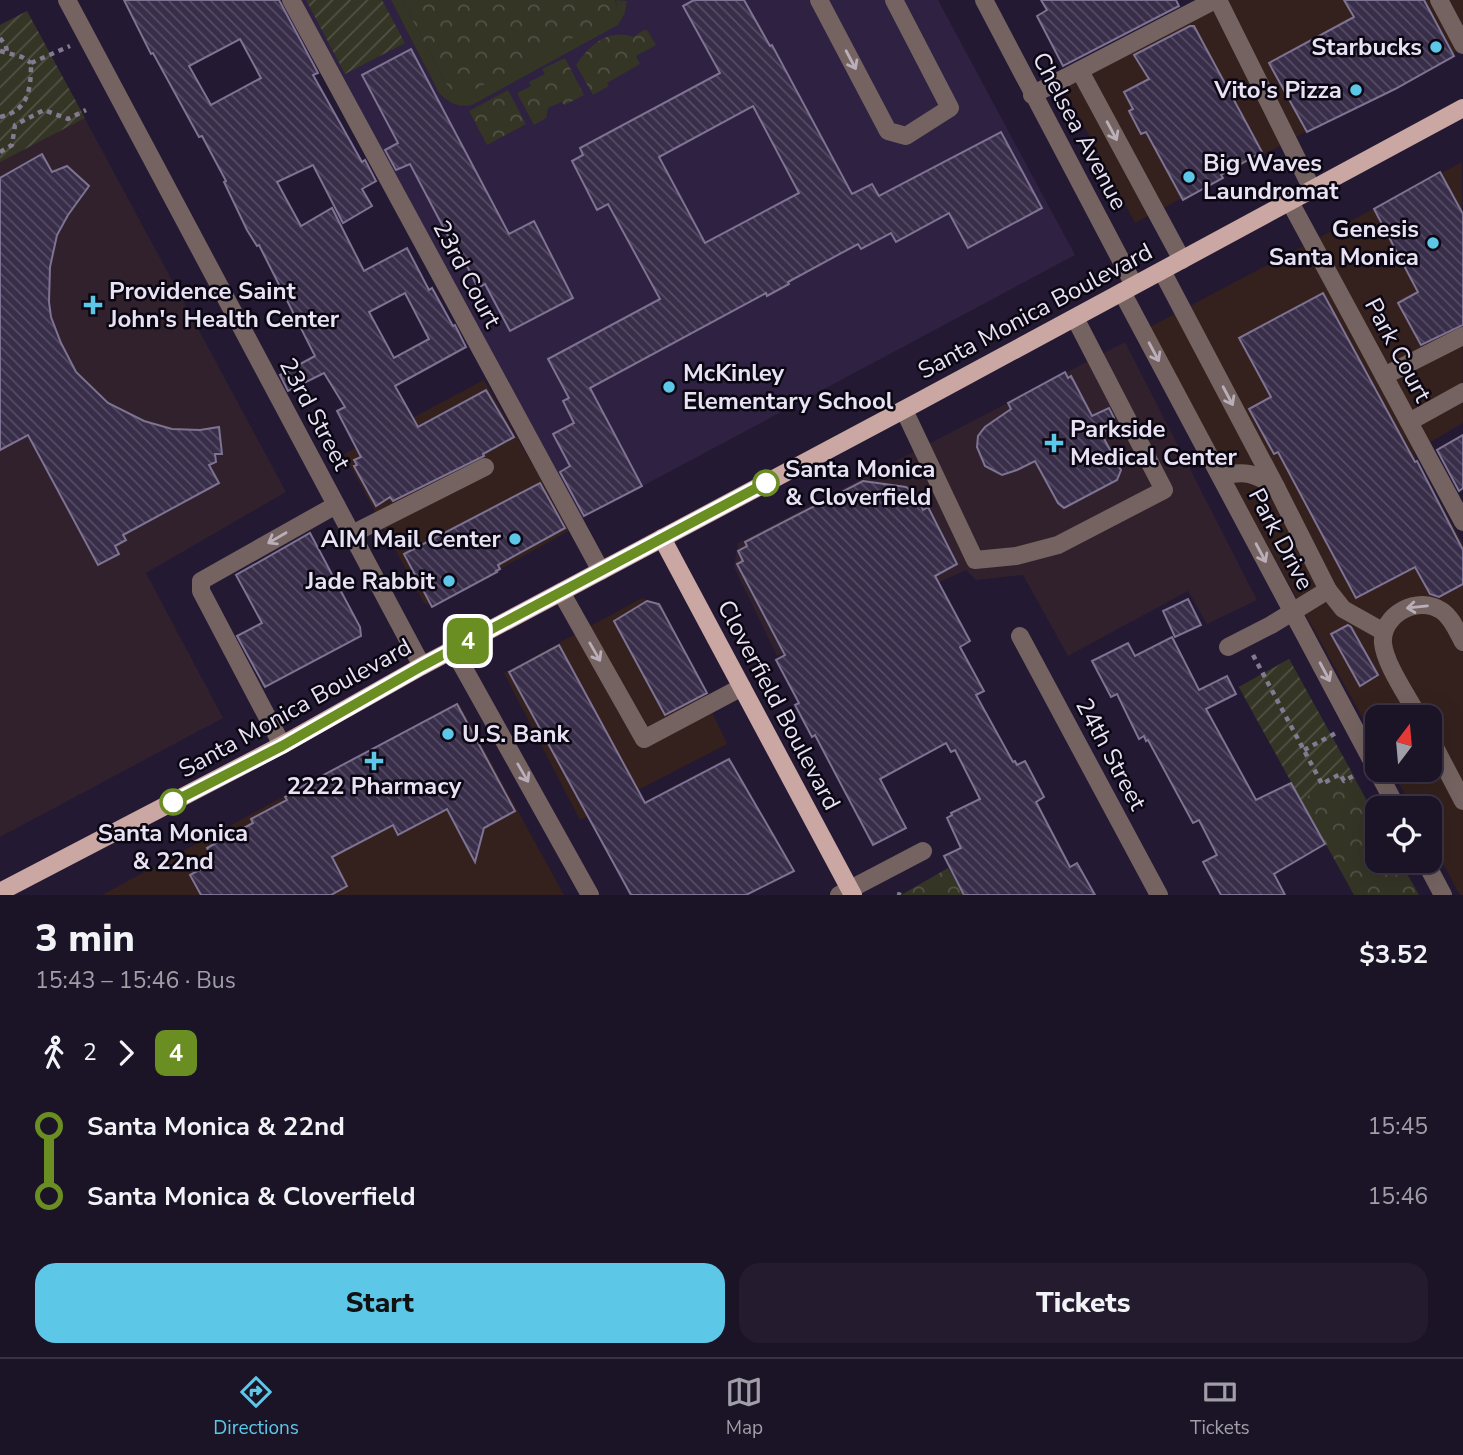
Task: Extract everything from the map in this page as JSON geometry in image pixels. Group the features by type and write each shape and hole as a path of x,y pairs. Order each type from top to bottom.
{"main road":[{"name":"Santa Monica Boulevard","path":"0,892 282,746 453,649 904,410 1463,108"},
{"name":"Cloverfield Boulevard","path":"662,538 847,893"}],"street":[{"name":"23rd Street","path":"67,0 422,666"},
{"name":"23rd Court","path":"291,0 601,571"},
{"path":"819,0 888,131 906,136 950,108 894,0"},
{"name":"Chelsea Avenue","path":"984,0 1128,288"},
{"path":"1032,95 1217,0 1312,190"},
{"path":"1440,0 1463,46"},
{"path":"1080,71 1182,260"},
{"name":"Park Court","path":"1290,202 1463,522"},
{"path":"1161,271 1328,590 1343,609 1384,632"},
{"name":"Park Drive","path":"1128,288 1221,477 1391,796"},
{"path":"904,410 975,560 1016,556 1058,545 1164,490 1075,318"},
{"path":"1384,376 1463,336"},
{"path":"1409,422 1463,392"},
{"path":"352,534 485,467"},
{"path":"1221,477 1237,472 1248,473 1276,487"},
{"path":"282,746 201,592 201,581 336,505"},
{"path":"1236,643 1328,590"},
{"path":"561,592 644,739 742,687"},
{"path":"1412,705 1384,651 1384,632 1389,621 1410,606 1430,606 1447,615 1463,642"},
{"name":"24th Street","path":"1020,636 1159,895"},
{"path":"453,649 590,895"},
{"path":"1442,761 1463,801"},
{"path":"847,893 923,851"},
{"path":"1431,873 1443,895"}],"path":[{"path":"0,38 7,52"},
{"path":"31,64 87,38"},
{"path":"0,51 22,57 31,64"},
{"path":"0,117 18,108 25,100 31,87 31,64"},
{"path":"0,152 12,145 15,125 44,110 68,119 86,110"},
{"path":"1236,643 1304,750 1322,784 1340,774 1344,781 1359,774"},
{"path":"1304,750 1337,732"}],"shaded area":[{"name":"McKinley Elementary School","path":"301,0 938,0 1075,255 581,519"},
{"path":"1198,0 1463,0 1463,48 1135,223 1057,75"},
{"name":"Providence Saint John's Health Center","path":"27,11 286,492 146,573 223,718 0,837 0,25"},
{"path":"1462,162 1463,423 1413,452 1463,544 1463,895 1460,895 1442,862 1442,796 1406,796 1398,782 1442,782 1442,705 1365,705 1365,722 1148,328"},
{"name":"Parkside Medical Center","path":"1125,342 1257,600 1207,624 1188,591 1068,656 1023,575 976,580 966,570 777,656 734,567 738,543"},
{"path":"484,380 570,530 434,606 424,603 344,454"},
{"path":"642,598 662,605 727,744 580,820 504,673"},
{"path":"458,702 564,895 102,895"}],"green space":[{"path":"306,0 382,0 405,43 345,74"},
{"path":"391,0 402,0 447,85 617,8 616,0 627,1 625,13 618,25 472,105 462,106 450,102 439,93"},
{"path":"402,0 615,0 617,8 607,20 464,95 457,95 447,85"},
{"path":"27,11 85,118 0,162 0,25"},
{"path":"647,30 656,45 636,56 640,64 607,83 609,86 593,95 576,65 581,58 600,40 616,35 633,37"},
{"path":"565,58 584,95 565,105 561,102 548,108 546,118 534,125 517,93 531,86 529,82 545,74 542,69"},
{"path":"508,90 526,124 487,145 469,111"},
{"path":"1289,659 1365,797 1365,873 1407,873 1419,895 1354,895 1239,687"},
{"path":"1289,659 1355,778 1343,785 1339,778 1301,800 1239,687"},
{"path":"948,868 964,895 901,895"}],"building":[{"path":"124,0 279,0 318,73 313,75 362,162 365,160 376,181 362,189 372,206 343,223 313,165 277,182 301,226 332,208 364,271 407,248 429,290 432,288 453,326 455,325 466,347 395,386 418,427 486,390 514,437 483,454 484,456 393,501 390,497 376,506 354,466 357,465 354,460 361,457 337,411 345,407 324,373 288,391 280,375 315,356 259,245 257,246 247,230 224,182 226,181 202,136 199,137 153,53 151,54","holes":["240,39 261,78 211,105 189,66","405,293 429,339 394,358 369,312"]},
{"path":"694,0 744,0 770,46 772,45 852,194 872,184 879,196 1001,132 1042,208 968,248 949,213 896,242 891,233 861,249 858,244 767,296 766,293 590,388 642,486 584,516 560,472 570,466 553,434 574,423 563,401 569,398 548,359 660,299 608,204 597,210 572,161 583,155 580,148 720,73 683,6","holes":["753,106 799,193 705,243 659,157"]},
{"path":"1041,0 1176,0 1179,6 1063,66 1037,16 1047,10"},
{"path":"1344,0 1424,0 1454,56 1395,89 1307,132 1269,63 1354,17"},
{"path":"1194,26 1262,152 1183,200 1146,132 1141,134 1129,111 1133,109 1124,92 1149,79 1134,55"},
{"path":"411,49 509,234 534,221 573,298 510,331 485,284 478,288 453,238 450,240 410,164 396,170 385,150 398,143 362,75"},
{"path":"42,154 52,172 67,166 89,186 57,235 50,267 51,317 76,372 108,403 144,421 172,429 200,430 219,427 222,454 215,454 216,462 209,465 219,483 123,535 126,540 115,546 119,554 98,565 28,435 0,450 0,178"},
{"path":"1440,172 1463,214 1463,325 1421,345 1398,303 1418,292 1374,209"},
{"path":"1323,293 1415,462 1417,461 1463,550 1463,584 1439,597 1430,594 1415,567 1356,598 1278,452 1274,454 1249,409 1271,397 1239,338"},
{"path":"1065,372 1068,378 1071,376 1092,416 1109,408 1114,418 1102,435 1121,470 1117,480 1064,508 1058,503 1035,461 1002,475 985,466 977,447 978,436 985,427 1011,409 1008,403"},
{"path":"1463,435 1463,488 1459,491 1437,450"},
{"path":"863,481 906,487 915,493 923,510 928,507 957,564 935,576 970,641 960,647 984,691 976,695 1013,762 1017,765 1025,761 1044,797 1036,802 1070,867 1077,863 1095,895 964,895 944,856 961,848 947,818 951,813 980,799 955,750 951,752 946,743 880,779 906,828 873,845 815,735 812,737 795,705 799,703 776,660 785,655 737,564 743,561 738,551 747,546 745,542"},
{"path":"540,483 565,528 498,565 500,569 497,572 432,607 404,554"},
{"path":"310,533 360,627 361,636 265,687 237,636 262,623 236,575"},
{"path":"1188,599 1201,625 1175,637 1163,611"},
{"path":"647,601 659,604 707,693 665,715 614,621"},
{"path":"1348,625 1378,675 1360,686 1331,634"},
{"path":"1172,637 1199,690 1227,676 1236,694 1206,709 1256,800 1291,783 1325,844 1274,874 1285,895 1221,895 1203,862 1217,855 1199,820 1193,823 1148,740 1146,741 1144,736 1139,739 1117,694 1111,697 1092,661 1128,643 1135,656"},
{"path":"559,645 645,803 729,759 794,871 746,895 631,895 509,672"},
{"path":"457,704 515,811 484,828 475,862 447,809 398,835 393,825 332,857 347,886 331,895 201,895 190,875 214,862 207,848 253,823 251,819 287,800 285,797 299,788"}],"bus line":[{"name":"4","path":"173,802 282,746 422,666 766,483"}],"place":[{"name":"Starbucks","path":"1436,47"},
{"name":"Vito's Pizza","path":"1356,90"},
{"name":"Big Waves Laundromat","path":"1189,177"},
{"name":"Genesis Santa Monica","path":"1433,243"},
{"name":"Providence Saint John's Health Center","path":"93,305"},
{"name":"McKinley Elementary School","path":"669,387"},
{"name":"Parkside Medical Center","path":"1054,443"},
{"name":"Santa Monica & Cloverfield","path":"766,483"},
{"name":"AIM Mail Center","path":"515,539"},
{"name":"Jade Rabbit","path":"449,581"},
{"name":"U.S. Bank","path":"448,734"},
{"name":"2222 Pharmacy","path":"374,761"},
{"name":"Santa Monica & 22nd","path":"173,802"}]}
